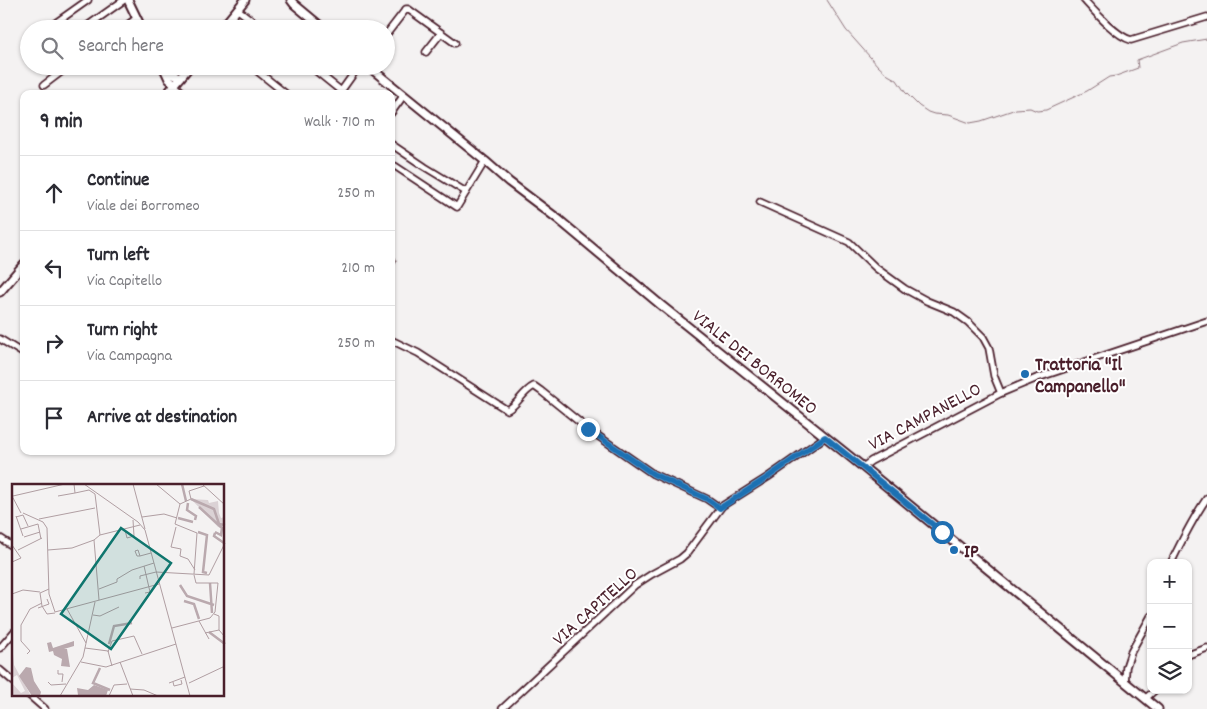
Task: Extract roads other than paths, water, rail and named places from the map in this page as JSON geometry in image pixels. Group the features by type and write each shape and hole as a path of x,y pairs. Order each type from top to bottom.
{"main road":[{"path":"128,0 137,18"},
{"path":"228,20 245,0"},
{"path":"291,0 313,20"},
{"path":"167,75 175,85"},
{"path":"171,90 181,77 176,75"},
{"path":"379,75 485,161"},
{"name":"VIALE DEI BORROMEO","path":"485,161 1158,709"},
{"path":"0,292 20,269"}],"street":[{"path":"60,20 88,0"},
{"path":"96,20 124,0"},
{"path":"1084,0 1097,15 1124,38 1131,40 1207,17"},
{"path":"237,9 251,20"},
{"path":"395,23 408,9 455,43"},
{"path":"426,52 441,32"},
{"path":"44,85 58,75"},
{"path":"263,75 281,90"},
{"path":"320,75 338,90"},
{"path":"342,90 354,75"},
{"path":"175,85 181,90"},
{"path":"395,107 404,95"},
{"path":"395,147 466,192"},
{"path":"395,166 457,207 485,161"},
{"name":"VIA CAMPANELLO","path":"760,202 849,242 876,268 905,289 927,301 954,312 968,322 983,337 989,348 994,376 1001,393"},
{"name":"VIA CAMPANELLO","path":"863,467 871,461 1001,393 1037,378 1207,321"},
{"path":"0,338 20,351"},
{"path":"395,342 418,353 506,410 513,407 528,389 534,386 588,429 653,474 707,499 720,508"},
{"name":"VIA CAPITELLO","path":"502,709 635,585 680,560 720,508 825,437"},
{"path":"1173,559 1207,498"},
{"path":"0,538 12,546"},
{"path":"1126,682 1126,667 1131,652 1147,623"},
{"path":"1,644 12,634"},
{"path":"1192,654 1207,648"},
{"path":"0,670 12,680"},
{"path":"1146,698 1150,694"},
{"path":"30,696 45,709"}],"waterway":[{"path":"827,0 846,30 878,66 897,80 905,92 919,106 928,112 948,115 970,123 1016,109 1046,110 1087,91 1109,77 1138,68 1137,60 1183,43 1207,39"}],"place":[{"name":"Trattoria \"Il Campanello\"","path":"1025,374"},
{"name":"IP","path":"954,550"}]}
